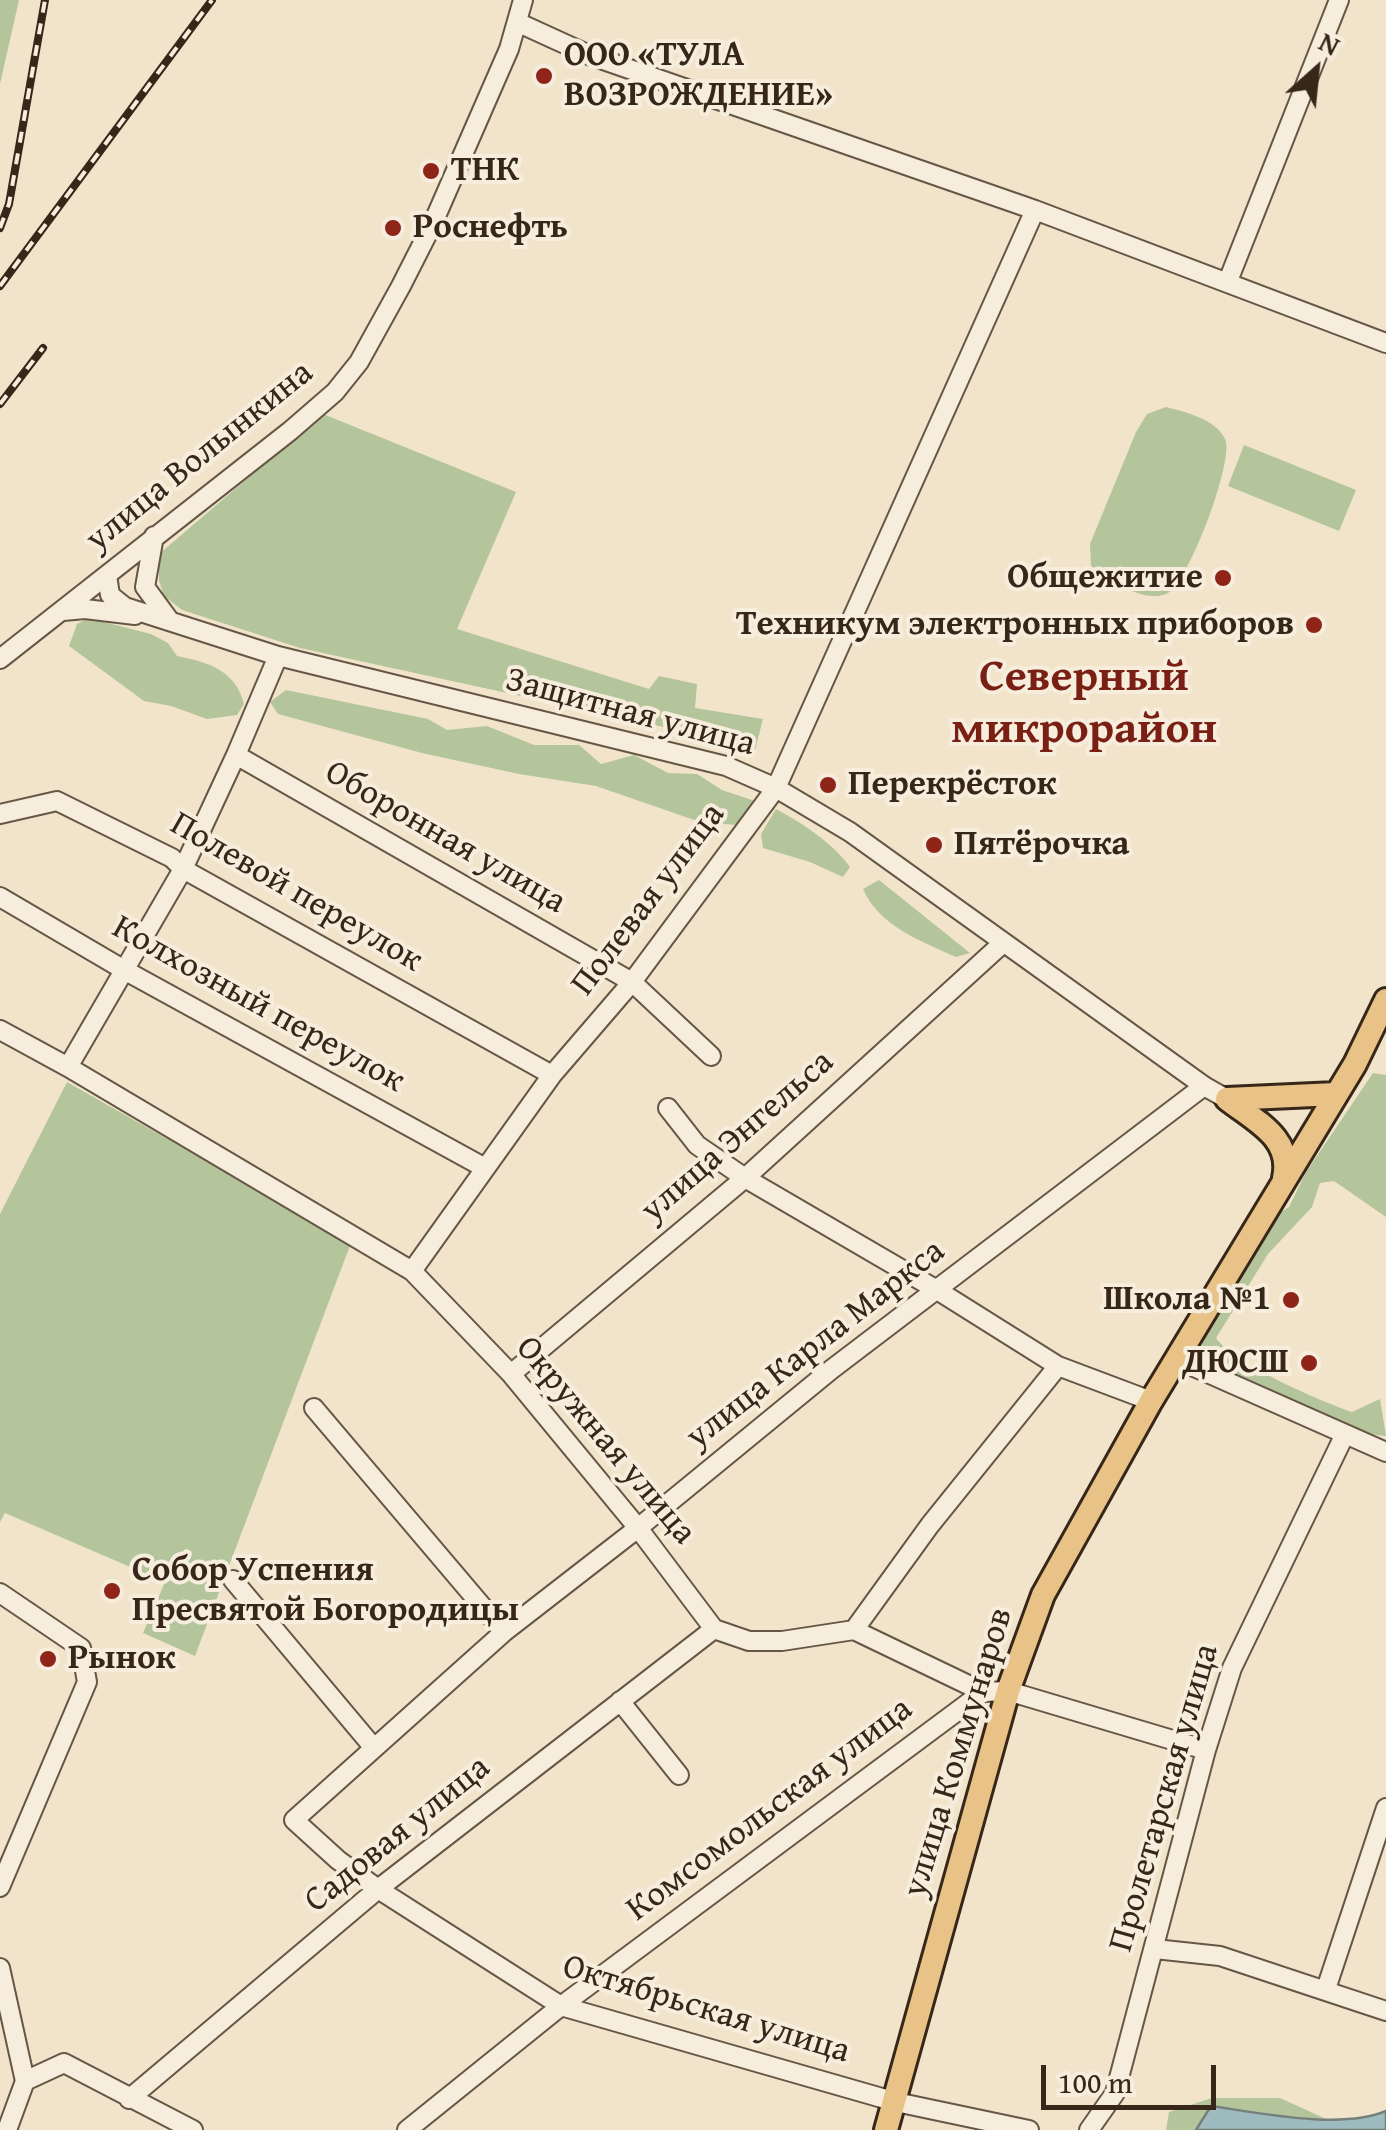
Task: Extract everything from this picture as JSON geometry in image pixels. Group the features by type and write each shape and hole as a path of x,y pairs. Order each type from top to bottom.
{"main road":[{"name":"улица Коммунаров","path":"886,2130 1008,1691 1043,1595 1151,1401 1356,1064 1386,1000"},
{"path":"1227,1100 1336,1094"},
{"path":"1269,1097 1300,1110 1310,1137 1277,1138"},
{"path":"1227,1100 1277,1138 1286,1155 1284,1181"}],"street":[{"name":"улица Волынкина","path":"0,659 290,432 334,392 359,362 433,224 519,24 523,0"},
{"path":"1228,281 1339,0"},
{"path":"519,24 589,56 1035,210 1386,343"},
{"name":"Полевая улица","path":"412,1272 552,1075 632,982 776,788 1035,210"},
{"path":"146,587 154,536"},
{"path":"112,572 146,587 170,621 125,607 110,595 112,572"},
{"path":"63,610 85,609 170,621"},
{"name":"Защитная улица","path":"170,621 278,656 726,766 776,788 850,832 1227,1100"},
{"path":"68,1067 183,869 278,656"},
{"name":"Оборонная улица","path":"236,755 632,982 710,1056"},
{"name":"Полевой переулок","path":"0,814 57,801 172,858 183,869 552,1075"},
{"name":"Колхозный переулок","path":"0,897 126,972 486,1168"},
{"name":"улица Энгельса","path":"510,1374 745,1178 1003,942"},
{"name":"Окружная улица","path":"0,1030 412,1272 510,1374 638,1528 714,1628"},
{"name":"улица Карла Маркса","path":"294,1820 504,1632 832,1369 1204,1086"},
{"path":"668,1108 697,1145 745,1178 1058,1366 1151,1401"},
{"path":"1176,1360 1386,1452"},
{"path":"854,1630 930,1524 1058,1366"},
{"path":"314,1408 504,1632"},
{"name":"Пролетарская улица","path":"1089,2130 1114,2093 1156,1949 1206,1750 1232,1668 1346,1434"},
{"path":"233,1580 374,1748"},
{"path":"0,1594 81,1648 87,1682 0,1887"},
{"path":"714,1628 749,1641 782,1641 854,1630 983,1692 1008,1691 1206,1750"},
{"name":"Садовая улица","path":"129,2099 378,1889 714,1628"},
{"name":"Комсомольская улица","path":"408,2130 561,2006 983,1692"},
{"path":"620,1701 678,1775"},
{"path":"1326,1989 1386,1808"},
{"name":"Октябрьская улица","path":"294,1820 378,1889 561,2006 896,2102 1029,2130"},
{"path":"1156,1949 1220,1956 1386,2011"},
{"path":"0,1968 24,2081 7,2130"},
{"path":"24,2081 64,2064 193,2130"}],"green space":[{"path":"0,0 19,0 0,84"},
{"path":"1166,407 1215,426 1225,439 1226,451 1217,494 1187,568 1168,593 1149,596 1128,589 1091,566 1090,544 1136,432 1147,414"},
{"path":"323,414 516,492 457,629 649,689 659,676 697,684 695,708 763,719 754,754 737,752 668,728 300,648 182,610 164,596 159,581 159,554"},
{"path":"1244,445 1356,490 1339,531 1228,486"},
{"path":"88,618 151,634 168,643 177,656 220,670 235,683 244,704 237,715 207,719 144,701 69,646 77,624"},
{"path":"286,690 428,719 447,730 487,726 534,745 579,745 601,764 634,755 668,773 697,774 722,790 755,801 736,825 700,822 596,786 422,753 278,714 270,702"},
{"path":"776,809 835,850 850,867 843,877 763,848 761,834"},
{"path":"879,880 970,953 956,957 890,922 863,889"},
{"path":"1373,1073 1386,1075 1386,1217 1334,1181 1320,1183 1312,1207 1268,1254 1216,1338 1259,1370 1338,1407 1352,1412 1380,1399 1386,1436 1319,1416 1201,1358 1202,1341 1276,1215 1289,1207 1306,1172"},
{"path":"67,1082 351,1243 195,1656 143,1633 165,1582 5,1513 0,1522 0,1214"},
{"path":"1212,2098 1280,2098 1337,2124 1212,2106 1196,2130 1166,2130 1169,2112"}],"water":[{"path":"1211,2106 1324,2120 1368,2117 1386,2111 1386,2130 1196,2130"}],"railway":[{"path":"0,228 9,204 45,0"},
{"path":"0,286 212,0"},
{"path":"0,404 43,348"}],"place":[{"name":"ООО «ТУЛА ВОЗРОЖДЕНИЕ»","path":"544,76"},
{"name":"ТНК","path":"431,171"},
{"name":"Роснефть","path":"393,228"},
{"name":"Общежитие","path":"1223,578"},
{"name":"Техникум электронных приборов","path":"1314,625"},
{"name":"Перекрёсток","path":"828,785"},
{"name":"Пятёрочка","path":"934,845"},
{"name":"Школа №1","path":"1291,1300"},
{"name":"ДЮСШ","path":"1309,1363"},
{"name":"Собор Успения Пресвятой Богородицы","path":"112,1591"},
{"name":"Рынок","path":"48,1659"}],"district":[{"name":"Северный микрорайон","path":"1084,705"}]}
